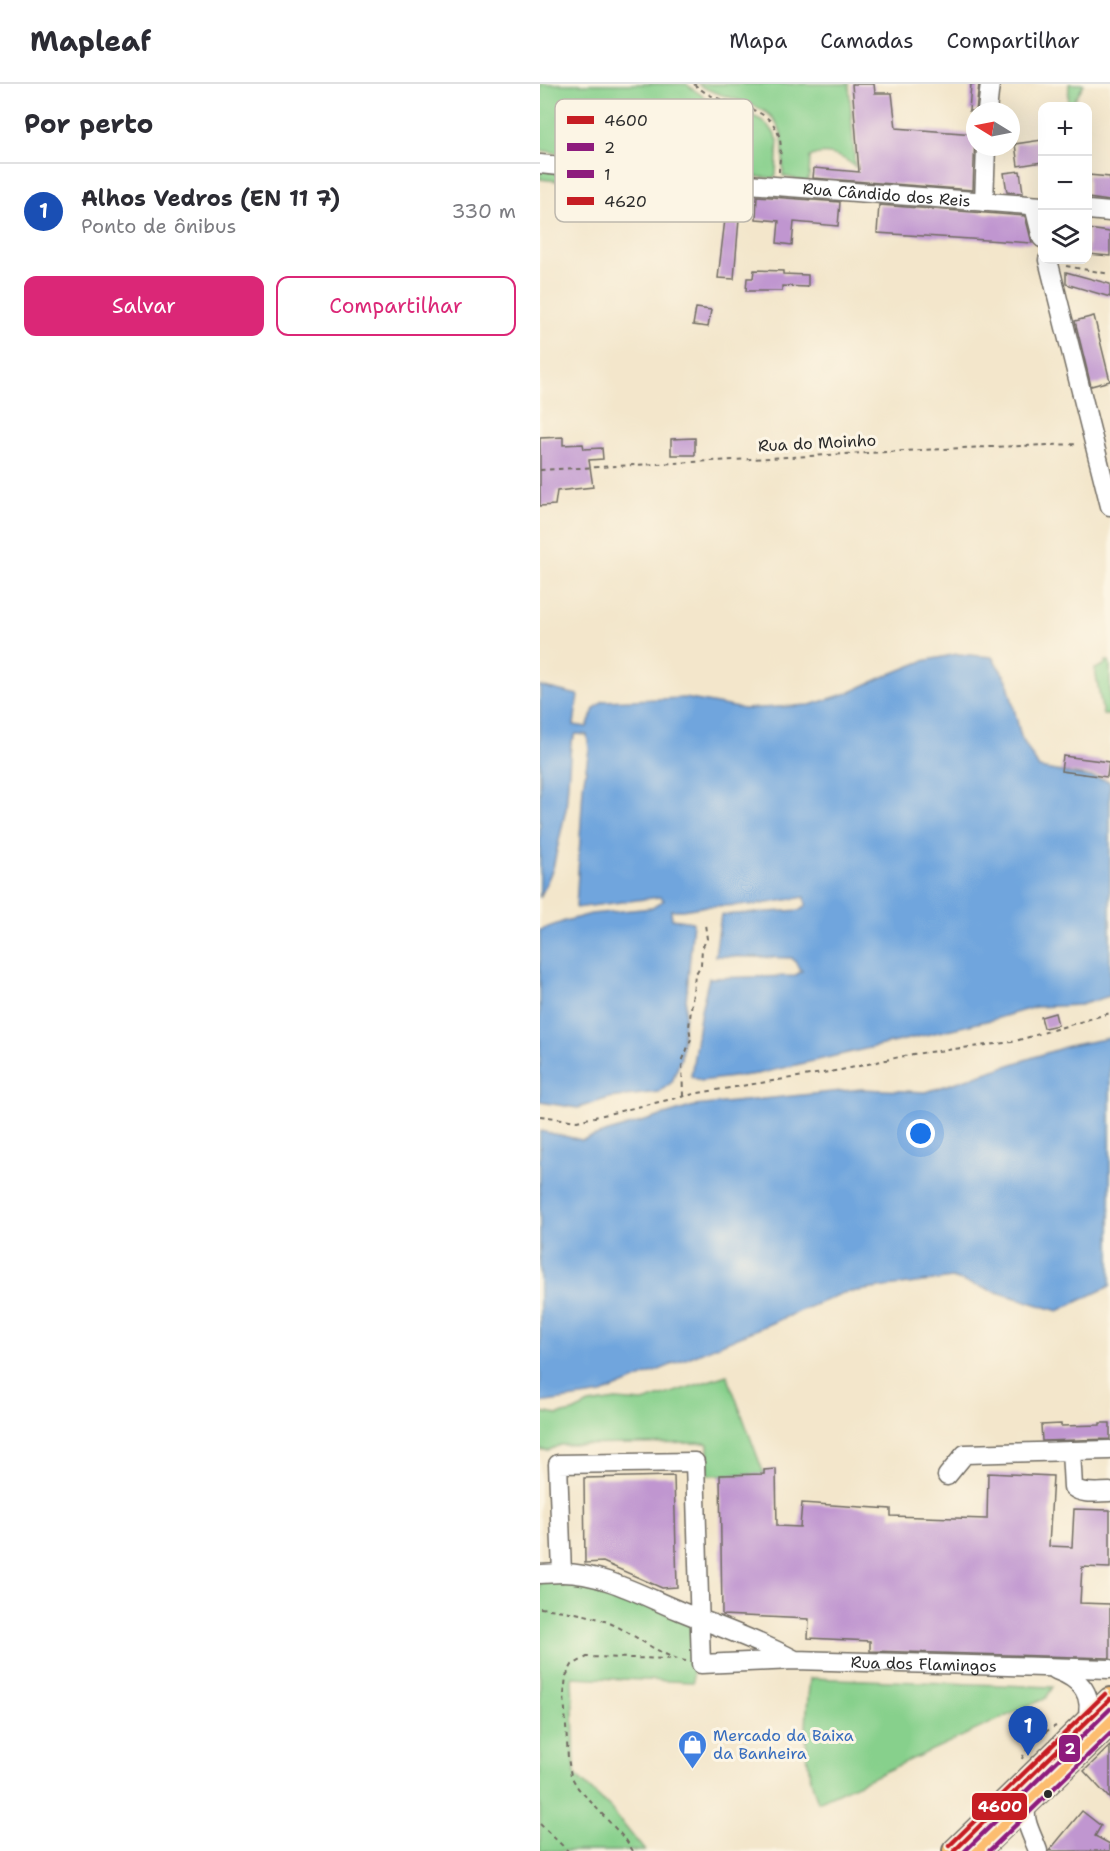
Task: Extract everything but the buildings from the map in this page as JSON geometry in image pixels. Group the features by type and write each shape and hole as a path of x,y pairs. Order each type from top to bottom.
{"main road":[{"path":"954,1851 1110,1699"},
{"path":"978,1851 1016,1818 1110,1724"}],"street":[{"path":"988,102 990,84"},
{"path":"984,202 986,156"},
{"name":"Rua Cândido dos Reis","path":"540,165 555,166"},
{"name":"Rua Cândido dos Reis","path":"753,185 1038,206"},
{"path":"1092,210 1110,212"},
{"path":"1049,264 1101,449 1110,506"},
{"path":"948,1476 965,1454 1110,1450"},
{"path":"1071,1451 1074,1487 1084,1492 1110,1492"},
{"path":"562,1573 558,1464 695,1462 701,1664"},
{"name":"Rua dos Flamingos","path":"540,1574 583,1574 602,1580 761,1642 795,1660"},
{"name":"Rua dos Flamingos","path":"701,1664 795,1660 1110,1669"},
{"name":"Rua dos Flamingos","path":"1051,1668 1079,1682 1090,1708 1086,1722"},
{"path":"987,1851 1016,1818 1038,1851"}],"path":[{"path":"694,84 720,99"},
{"path":"753,109 773,124 780,141 780,187"},
{"path":"1062,264 1110,274"},
{"name":"Rua do Moinho","path":"540,470 962,448 1101,449"},
{"path":"683,1096 682,1062 691,1039 688,1027 695,975 701,965 702,948 706,939 705,924"},
{"path":"540,1116 577,1120 683,1096 841,1070 913,1054 1012,1042 1110,1013"},
{"path":"540,1608 589,1615 617,1626 656,1650 676,1659"},
{"path":"633,1851 626,1840 578,1788 572,1776 568,1758 564,1695 566,1676 572,1665 587,1657 676,1659 701,1664"},
{"path":"540,1824 568,1851"}],"green space":[{"path":"540,84 686,84 707,99 555,99 555,153 540,150"},
{"path":"698,84 849,84 855,167 840,157 821,154 810,157 807,182 783,176 782,138 778,125 770,115 753,105 753,99 734,99"},
{"path":"1069,84 1084,84 1073,102 1068,102"},
{"path":"753,116 763,121 778,140 774,178 753,176"},
{"path":"540,170 555,172 555,181 540,179"},
{"path":"1106,661 1109,661 1110,667 1110,715 1103,715 1095,669 1104,665"},
{"path":"727,1375 764,1474 708,1475 708,1444 705,1443 560,1445 549,1450 540,1450 540,1412 557,1415 573,1412 589,1404 616,1400 643,1402"},
{"path":"540,1579 570,1580 597,1586 692,1623 693,1682 572,1677 575,1775 610,1808 645,1851 540,1851"},
{"path":"810,1678 1053,1687 1046,1698 818,1802 809,1771 806,1741"}],"water":[{"path":"957,654 992,657 1007,680 1021,737 1039,768 1107,780 1110,783 1110,996 1080,1005 1035,1007 995,1019 757,1074 701,1081 691,1076 701,1010 709,978 794,976 802,971 792,958 715,956 721,915 800,910 806,906 805,897 755,905 707,906 671,910 672,919 693,922 681,1058 672,1082 659,1092 609,1098 578,1108 540,1102 540,930 591,914 652,908 664,900 660,897 576,908 583,787 589,749 587,735 576,734 571,743 566,809 553,868 540,898 540,686 578,695 574,725 587,727 594,709 603,701 685,698 744,709 810,705 848,693 923,661"},
{"path":"1110,1038 1110,1286 1058,1311 952,1278 843,1293 602,1394 540,1403 540,1131 582,1140 694,1106 862,1089 926,1092 1068,1046"}],"transit line":[{"name":"4620","path":"949,1846 1105,1694"},
{"name":"4600","path":"954,1851 1110,1699"},
{"name":"2","path":"965,1851 1110,1709"},
{"name":"1","path":"989,1851 1110,1734"}],"place":[{"name":"Alhos Vedros (EN 11 7)","path":"1028,1756"},
{"name":"Mercado da Baixa da Banheira","path":"692,1770"}]}
